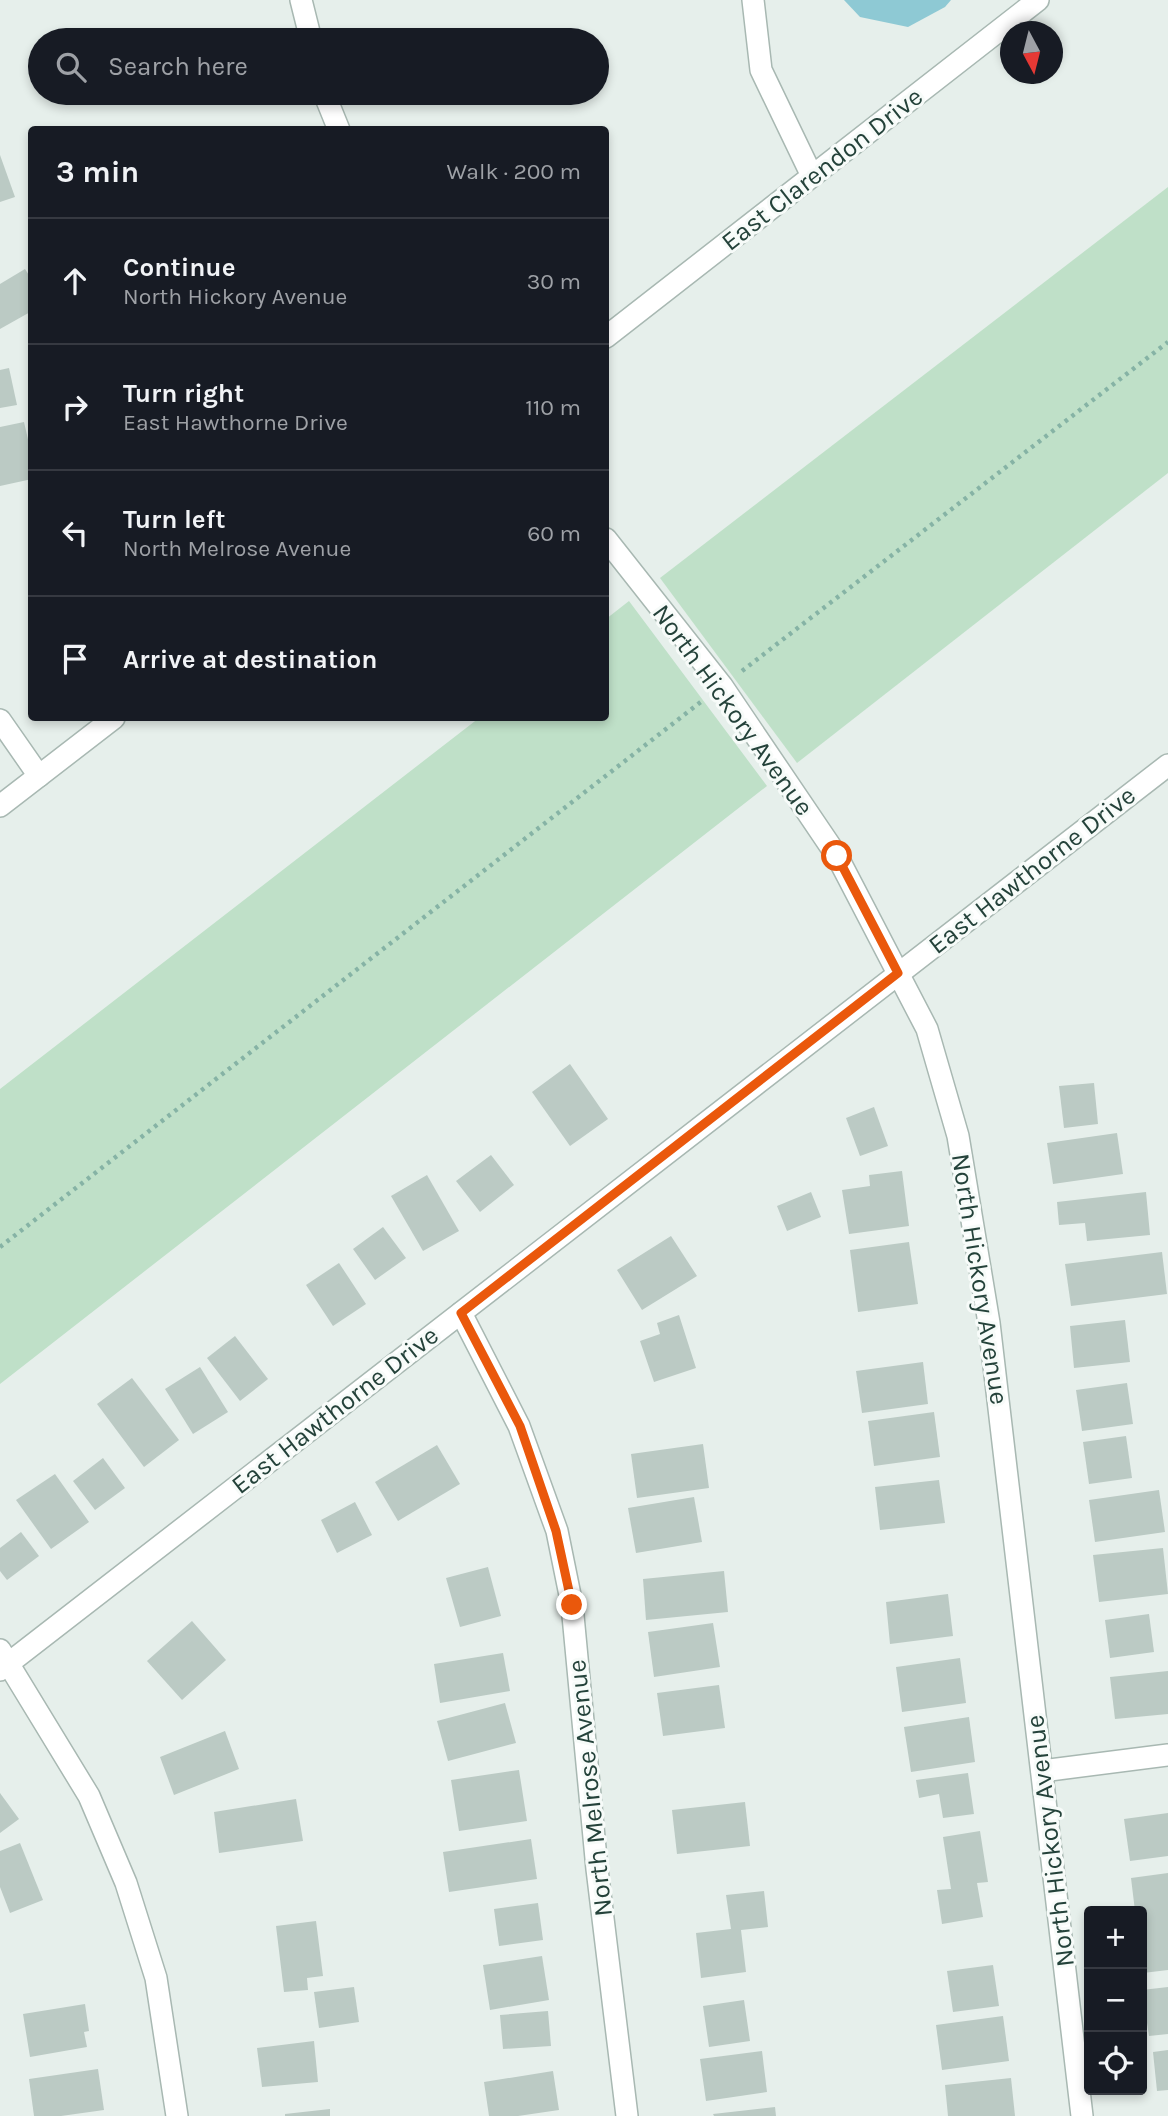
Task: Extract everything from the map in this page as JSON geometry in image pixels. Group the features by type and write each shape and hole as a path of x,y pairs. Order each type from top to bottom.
{"street":[{"path":"301,0 308,28"},
{"path":"753,0 761,70 812,176"},
{"name":"East Clarendon Drive","path":"609,335 1038,0"},
{"path":"329,105 337,126"},
{"name":"North Hickory Avenue","path":"609,543 722,686 837,856 928,1029 958,1136 989,1323 1082,2116"},
{"path":"0,720 39,775"},
{"path":"0,806 110,721"},
{"name":"East Hawthorne Drive","path":"3,1661 461,1313 1168,765"},
{"name":"North Melrose Avenue","path":"461,1313 520,1426 556,1531 572,1605 597,1869 628,2116"},
{"path":"3,1661 89,1796 127,1883 156,1978 177,2116"},
{"path":"1042,1771 1168,1755"}],"path":[{"path":"736,676 1168,342"},
{"path":"0,1247 707,697"}],"green space":[{"path":"1168,187 1168,473 797,763 660,578"},
{"path":"629,601 767,786 0,1384 0,1089 475,721 609,721 609,617"}],"water":[{"path":"844,0 951,0 945,7 908,27 860,17"}],"building":[{"path":"0,155 15,197 0,202"},
{"path":"25,269 28,274 28,313 0,329 0,284"},
{"path":"9,368 17,405 0,408 0,370"},
{"path":"24,422 28,440 28,480 0,486 0,427"},
{"path":"570,1064 608,1119 570,1146 532,1092"},
{"path":"1094,1083 1098,1124 1064,1128 1059,1086"},
{"path":"874,1107 888,1146 860,1156 846,1118"},
{"path":"1117,1133 1123,1174 1053,1184 1047,1143"},
{"path":"491,1155 514,1185 480,1212 456,1181"},
{"path":"902,1171 909,1226 849,1234 842,1190 870,1186 869,1175"},
{"path":"427,1175 459,1231 423,1251 391,1196"},
{"path":"811,1192 821,1217 787,1231 777,1206"},
{"path":"1146,1192 1150,1235 1087,1241 1085,1223 1059,1225 1057,1202"},
{"path":"383,1227 406,1258 375,1280 353,1249"},
{"path":"671,1236 697,1276 642,1310 617,1270"},
{"path":"909,1242 918,1304 858,1312 850,1250"},
{"path":"1162,1252 1167,1294 1071,1306 1065,1264"},
{"path":"339,1263 366,1304 333,1326 306,1285"},
{"path":"679,1315 696,1368 654,1382 640,1341 660,1334 657,1323"},
{"path":"1125,1320 1130,1362 1074,1368 1070,1326"},
{"path":"235,1336 268,1379 240,1401 207,1358"},
{"path":"923,1362 928,1404 862,1413 856,1371"},
{"path":"200,1367 228,1412 193,1434 165,1389"},
{"path":"132,1378 179,1440 144,1467 97,1404"},
{"path":"1127,1383 1133,1424 1082,1431 1076,1390"},
{"path":"934,1412 940,1457 874,1466 868,1421"},
{"path":"1126,1436 1132,1478 1089,1484 1083,1442"},
{"path":"703,1444 709,1488 637,1498 631,1454"},
{"path":"437,1445 460,1484 398,1521 375,1482"},
{"path":"103,1458 125,1488 95,1510 73,1481"},
{"path":"55,1474 89,1522 51,1549 16,1500"},
{"path":"939,1480 945,1523 880,1530 875,1487"},
{"path":"1159,1490 1165,1532 1095,1542 1089,1500"},
{"path":"694,1497 702,1542 636,1553 628,1508"},
{"path":"355,1502 372,1535 337,1553 321,1520"},
{"path":"21,1532 39,1556 7,1580 0,1571 0,1548"},
{"path":"1163,1548 1168,1594 1099,1602 1093,1555"},
{"path":"488,1567 501,1616 460,1627 446,1578"},
{"path":"724,1571 728,1612 646,1620 643,1579"},
{"path":"948,1594 953,1636 890,1644 886,1602"},
{"path":"1149,1614 1154,1652 1110,1658 1105,1620"},
{"path":"192,1621 226,1660 182,1700 147,1661"},
{"path":"713,1623 720,1667 654,1677 648,1632"},
{"path":"503,1653 510,1691 440,1703 434,1664"},
{"path":"960,1658 966,1703 902,1712 896,1667"},
{"path":"1168,1671 1168,1714 1115,1719 1110,1677"},
{"path":"719,1685 725,1728 663,1736 657,1693"},
{"path":"505,1703 516,1743 448,1761 437,1721"},
{"path":"969,1717 975,1762 911,1772 904,1727"},
{"path":"225,1731 239,1769 174,1795 160,1757"},
{"path":"519,1770 527,1821 459,1831 451,1780"},
{"path":"968,1773 974,1814 943,1818 939,1794 919,1798 916,1780"},
{"path":"0,1793 19,1819 0,1833"},
{"path":"296,1799 303,1841 219,1853 214,1812"},
{"path":"745,1802 750,1846 677,1854 672,1810"},
{"path":"1168,1813 1168,1856 1130,1861 1124,1819"},
{"path":"980,1831 988,1882 977,1883 983,1917 942,1924 937,1890 951,1889 943,1837"},
{"path":"531,1839 537,1879 449,1892 443,1852"},
{"path":"20,1843 43,1900 10,1913 0,1887 0,1851"},
{"path":"1168,1873 1168,1970 1147,1973 1147,1906 1134,1906 1131,1878"},
{"path":"764,1891 768,1927 741,1930 746,1972 701,1978 696,1933 731,1929 726,1895"},
{"path":"538,1903 543,1940 499,1946 494,1909"},
{"path":"316,1921 323,1976 307,1978 308,1990 284,1992 276,1926"},
{"path":"542,1956 549,2000 490,2010 483,1965"},
{"path":"993,1965 999,2006 953,2012 947,1971"},
{"path":"354,1987 359,2022 319,2028 314,1992"},
{"path":"1168,1987 1168,2034 1149,2036 1147,1989"},
{"path":"744,2000 750,2041 709,2047 703,2006"},
{"path":"85,2004 89,2031 84,2032 87,2047 30,2057 23,2014"},
{"path":"548,2011 551,2046 503,2049 500,2015"},
{"path":"1003,2016 1009,2061 942,2070 936,2025"},
{"path":"314,2041 318,2082 262,2087 257,2048"},
{"path":"1168,2050 1168,2090 1157,2091 1153,2052"},
{"path":"762,2051 767,2092 706,2101 700,2059"},
{"path":"98,2069 104,2110 61,2116 34,2116 29,2079"},
{"path":"553,2071 559,2110 518,2116 489,2116 484,2082"},
{"path":"1011,2078 1015,2116 948,2116 945,2085"},
{"path":"775,2107 776,2116 713,2114"},
{"path":"330,2109 330,2116 285,2116 285,2114"}],"route":[{"path":"572,1605 556,1531 520,1426 461,1313 898,973 837,856"}]}
